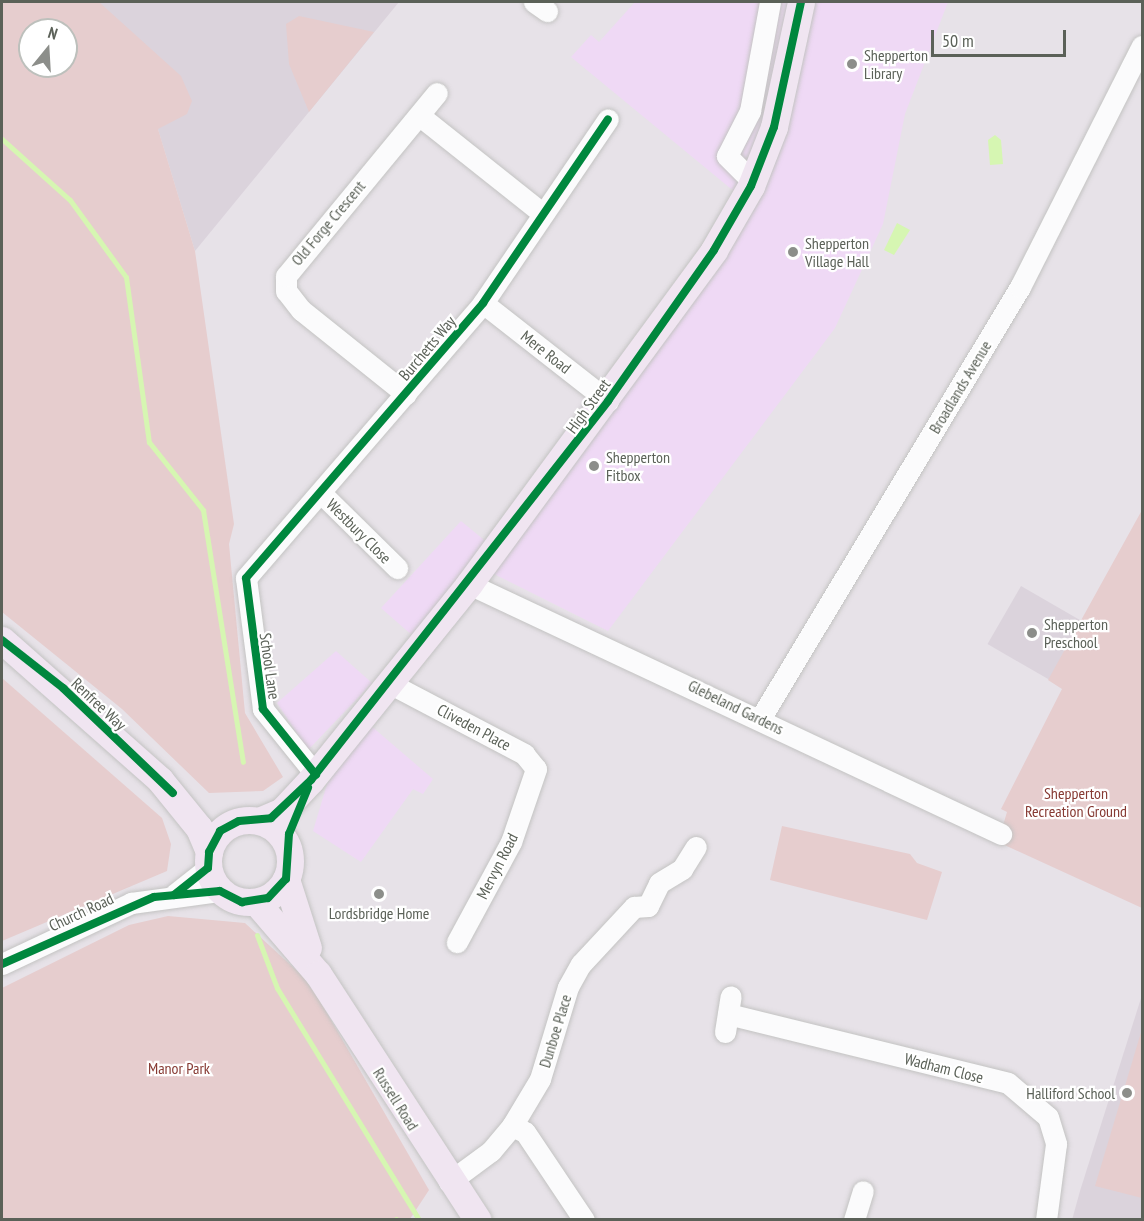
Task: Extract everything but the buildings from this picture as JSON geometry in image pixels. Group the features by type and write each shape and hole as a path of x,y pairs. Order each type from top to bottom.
{"main road":[{"name":"High Street","path":"259,821 282,811 313,777 469,584 608,401 714,250 753,182 774,127 801,2"},
{"name":"Renfree Way","path":"2,640 63,688 173,793 199,828 208,860"},
{"name":"High Street","path":"287,845 313,777"},
{"name":"Renfree Way","path":"173,793 230,825"},
{"path":"259,821 287,845 286,879 256,902 220,891 208,860 230,825 259,821"},
{"name":"Russell Road","path":"286,879 318,974"},
{"name":"Russell Road","path":"256,902 318,974 449,1182 478,1220"}],"street":[{"path":"753,182 727,156 750,111 770,2"},
{"name":"Broadlands Avenue","path":"760,719 1020,287 1143,46"},
{"name":"Old Forge Crescent","path":"406,394 301,310 286,291 286,276 437,93"},
{"path":"420,116 542,213"},
{"name":"Burchetts Way","path":"246,578 483,303 608,118"},
{"name":"Mere Road","path":"483,303 608,401"},
{"name":"Westbury Close","path":"321,493 397,568"},
{"name":"School Lane","path":"246,578 263,709 313,777"},
{"name":"Glebeland Gardens","path":"469,584 1001,834"},
{"name":"Cliveden Place","path":"389,683 524,754 536,769 533,788"},
{"name":"Mervyn Road","path":"457,942 533,788"},
{"name":"Dunboe Place","path":"449,1182 491,1151 512,1126 540,1079 574,975 597,943 634,907 648,906 659,883 682,870 696,847"},
{"name":"Church Road","path":"174,895 208,860"},
{"name":"Church Road","path":"2,964 131,903 174,895 220,891"},
{"name":"Wadham Close","path":"728,1014 1008,1083 1024,1094 1048,1117 1056,1144 1046,1220"},
{"path":"512,1126 525,1132 584,1220"},
{"path":"854,1220 863,1191"}],"shaded area":[{"path":"99,2 399,2 195,251 147,93"},
{"path":"635,2 948,2 905,114 883,224 835,328 608,631 478,566 413,636 381,608 461,521 495,549 747,202 571,57 591,35 599,42"},
{"path":"995,135 1001,140 1003,164 990,165 988,140"},
{"path":"897,223 910,230 894,255 884,250"},
{"name":"Shepperton Preschool","path":"1021,586 1083,622 1050,680 988,644"},
{"path":"336,651 372,683 308,750 277,703"},
{"path":"370,725 433,779 423,794 413,789 361,862 313,831 327,784"},
{"name":"Halliford School","path":"1142,995 1142,1219 1072,1220 1080,1191"}],"green space":[{"path":"2,2 99,2 181,76 192,101 187,114 158,129 195,251 234,524 229,544 245,713 283,777 263,791 209,793 122,709 2,612"},
{"path":"299,16 374,32 309,112 289,64 286,24"},
{"name":"Shepperton Recreation Ground","path":"1142,510 1142,908 998,842 1007,812 1001,809 1062,689 1048,680"},
{"path":"2,678 162,818 171,844 167,871 2,941"},
{"path":"782,826 910,854 917,863 942,872 927,920 770,880"},
{"name":"Manor Park","path":"168,916 245,923 309,982 429,1190 410,1219 2,1219 2,988 129,925"},
{"path":"1142,1029 1142,1198 1095,1186"}],"waterway":[{"path":"2,139 70,200 126,277 149,442 203,510 243,762"},
{"path":"257,935 277,988 419,1220"}],"cycle path":[{"path":"174,895 208,868 209,852 220,831 239,821 271,818 311,780 608,401 714,250 751,186 774,127 801,2"},
{"path":"316,775 263,709 246,578 483,303 608,119"},
{"path":"2,640 63,688 173,793"},
{"path":"2,964 154,897 220,891 242,902 268,898 286,879 289,834 308,788"}],"place":[{"name":"Shepperton Library","path":"852,64"},
{"name":"Shepperton Village Hall","path":"793,252"},
{"name":"Shepperton Fitbox","path":"594,466"},
{"name":"Shepperton Preschool","path":"1032,633"},
{"name":"Lordsbridge Home","path":"379,894"},
{"name":"Halliford School","path":"1127,1093"}]}
